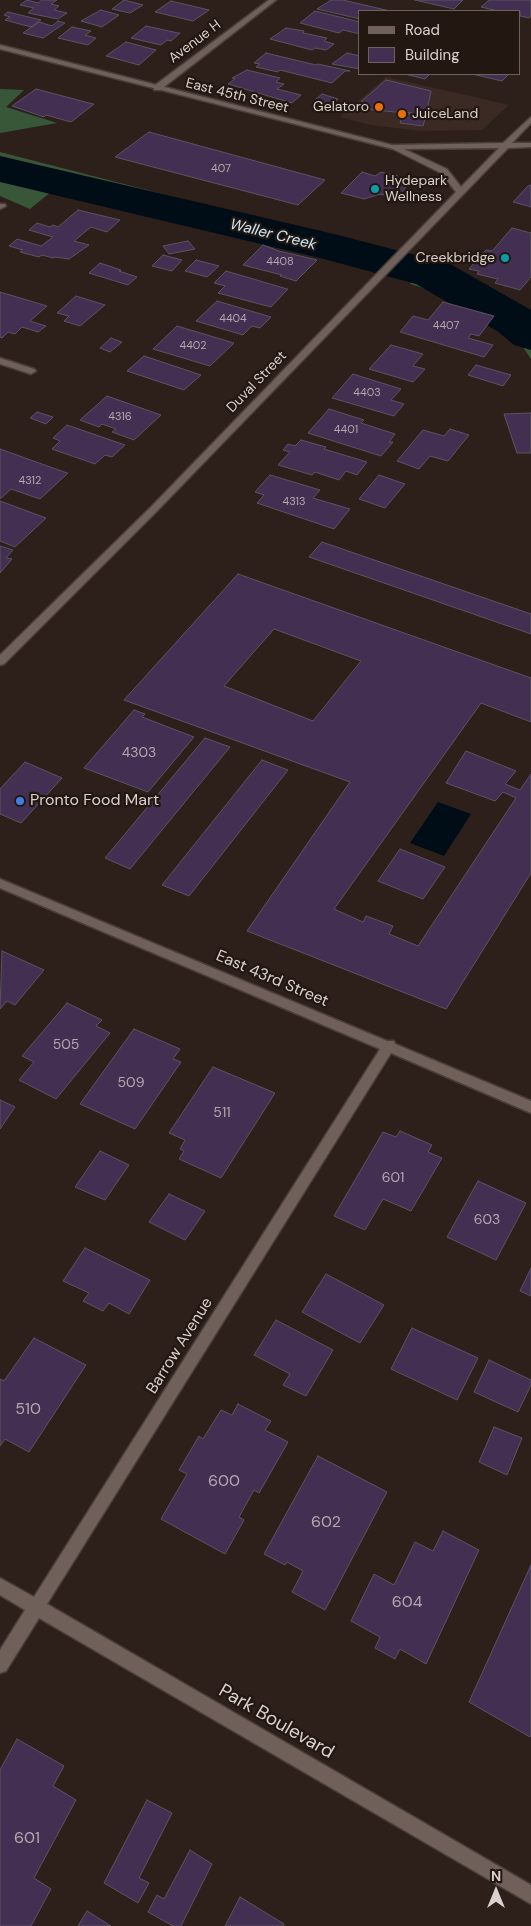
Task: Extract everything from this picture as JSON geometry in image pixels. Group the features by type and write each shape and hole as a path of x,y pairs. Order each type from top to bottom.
{"street":[{"name":"Avenue H","path":"158,88 273,0"},
{"name":"East 45th Street","path":"0,47 392,147 531,145"},
{"name":"Duval Street","path":"0,661 154,509 531,119"},
{"path":"392,147 444,171 460,191"},
{"path":"0,362 31,372"},
{"name":"East 43rd Street","path":"0,882 531,1106"},
{"name":"Barrow Avenue","path":"0,1665 389,1045"},
{"name":"Park Boulevard","path":"0,1586 531,1895"}],"shaded area":[{"path":"386,77 509,105 482,130 420,131 370,125 340,117"},
{"path":"438,802 471,814 444,856 410,843"}],"green space":[{"path":"0,89 24,90 6,107 57,123 0,133"},
{"path":"0,152 302,230 371,245 348,264 52,191 30,209 0,196"},
{"path":"431,261 531,324 531,359 504,319 453,297 410,284"}],"building":[{"path":"27,0 38,3 42,0 57,0 51,4 59,6 54,10 67,13 58,19 28,13 34,8 20,5"},
{"path":"124,0 143,5 130,13 112,9"},
{"path":"331,0 343,0 386,10 358,10 358,19 317,9"},
{"path":"415,0 463,0 454,9"},
{"path":"489,0 531,0 531,16 529,18 521,16 521,10 494,10 481,7"},
{"path":"171,1 209,10 193,21 155,12"},
{"path":"101,10 119,15 102,27 81,21"},
{"path":"315,11 358,22 358,34 343,30 339,33 300,23"},
{"path":"8,12 41,20 31,27 5,20 10,17 4,15"},
{"path":"58,21 65,23 43,38 23,33 39,22 52,26"},
{"path":"146,26 180,33 171,41 167,40 161,45 131,38"},
{"path":"72,27 91,31 85,35 96,38 88,45 58,38"},
{"path":"286,28 327,38 324,41 334,44 326,50 315,48 312,50 270,39"},
{"path":"126,42 156,50 139,65 106,56"},
{"path":"266,53 350,71 345,71 332,83 280,70 278,72 256,67 260,64 254,63"},
{"path":"347,53 358,56 358,69 332,64"},
{"path":"247,70 280,78 276,82 284,84 277,89 301,95 292,103 228,84 235,79 232,78"},
{"path":"409,75 429,75 425,79"},
{"path":"476,75 508,75 502,81"},
{"path":"386,80 431,91 426,115 354,108"},
{"path":"36,89 94,104 71,122 46,115 44,117 12,106"},
{"path":"322,94 338,99 331,105 315,100"},
{"path":"404,112 426,115 423,126 400,123"},
{"path":"149,132 325,180 298,205 115,157"},
{"name":"Hydepark Wellness","path":"362,172 375,176 381,172 398,176 395,181 408,184 398,198 380,194 364,199 341,193"},
{"path":"531,185 531,207 513,202 528,186"},
{"path":"78,210 120,220 107,232 91,227 74,241 89,245 69,259 42,255 39,257 20,252 23,250 9,246 17,239 41,246 53,237 29,230 37,223 58,227"},
{"name":"Creekbridge","path":"512,228 531,233 531,277 520,290 495,283 498,279 477,274 479,271 469,269 486,250 492,251"},
{"path":"188,241 195,249 169,254 163,246"},
{"path":"263,245 317,260 296,281 280,276 282,275 243,265"},
{"path":"163,255 182,260 172,271 152,266"},
{"path":"196,260 219,266 207,277 185,271"},
{"path":"100,263 137,277 128,285 89,273"},
{"path":"226,271 288,289 271,307 218,293 225,286 214,283"},
{"path":"0,292 47,306 30,321 46,326 38,332 22,327 15,334 8,332 2,338 0,337"},
{"path":"76,296 105,305 80,326 64,321 69,316 57,313"},
{"path":"217,301 271,317 260,328 252,326 243,335 196,321"},
{"path":"443,302 494,316 479,336 471,334 468,338 493,345 484,357 400,332 413,316 428,320"},
{"path":"177,326 234,343 210,366 153,349"},
{"path":"111,338 122,342 110,352 100,348"},
{"path":"391,345 423,354 413,366 425,369 413,382 369,369"},
{"path":"144,356 201,375 184,390 127,371"},
{"path":"476,365 511,375 503,386 468,375"},
{"path":"353,374 401,389 391,400 404,404 394,416 332,398"},
{"path":"107,396 161,415 134,440 112,432 116,429 102,424 99,427 80,420"},
{"path":"329,409 364,420 361,423 395,434 389,442 393,442 381,456 308,433"},
{"path":"37,412 53,417 46,424 30,418"},
{"path":"531,413 531,453 517,453 504,414"},
{"path":"67,425 125,445 112,457 105,455 95,464 52,449 60,441 53,438"},
{"path":"450,429 469,435 448,461 430,456 419,469 397,461 423,430 444,436"},
{"path":"301,440 367,462 357,475 346,471 339,480 315,472 312,475 278,465 290,452 283,450 288,444 295,446"},
{"path":"0,449 68,473 40,499 11,489 0,499"},
{"path":"270,475 320,490 313,498 350,509 334,529 257,503 264,495 255,492"},
{"path":"379,475 405,484 385,508 359,499"},
{"path":"0,501 46,518 15,547 0,541"},
{"path":"322,542 531,614 531,634 309,557"},
{"path":"0,546 13,550 6,558 12,559 0,573"},
{"path":"238,574 531,678 531,722 481,703 334,909 363,922 366,916 393,926 389,934 418,946 516,798 503,792 495,801 446,783 466,751 516,771 505,784 520,790 531,774 531,873 446,1009 247,931 350,782 124,700","holes":["274,629 361,661 313,721 224,686"]},
{"path":"134,710 145,714 142,717 194,737 148,792 84,768"},
{"path":"205,738 230,747 130,869 105,858"},
{"path":"262,760 288,770 189,896 162,885"},
{"name":"Pronto Food Mart","path":"25,762 62,778 21,823 0,814 0,789"},
{"path":"400,849 445,867 423,899 378,881"},
{"path":"2,951 44,970 15,1005 7,1001 0,1009"},
{"path":"67,1003 102,1020 96,1026 110,1033 56,1099 19,1080 34,1062 22,1056"},
{"path":"134,1029 180,1049 173,1059 181,1062 135,1129 80,1104"},
{"path":"213,1067 275,1093 221,1178 179,1159 184,1151 180,1149 185,1140 169,1133"},
{"path":"0,1100 15,1107 0,1129"},
{"path":"400,1131 432,1145 428,1152 442,1158 411,1211 383,1199 365,1230 334,1216 383,1132 396,1137"},
{"path":"100,1151 129,1165 105,1200 75,1187"},
{"path":"478,1181 526,1203 496,1260 447,1237"},
{"path":"169,1194 205,1211 185,1240 149,1222"},
{"path":"85,1248 150,1280 129,1314 109,1303 103,1311 83,1301 89,1293 63,1281"},
{"path":"531,1268 531,1296 520,1291"},
{"path":"326,1274 384,1305 360,1343 302,1312"},
{"path":"276,1320 333,1350 306,1396 283,1385 290,1374 254,1355"},
{"path":"412,1328 478,1358 457,1400 391,1369"},
{"path":"34,1338 86,1365 29,1452 5,1439 0,1446 0,1379 4,1381"},
{"path":"489,1360 531,1380 531,1385 518,1412 474,1392"},
{"path":"238,1404 271,1421 265,1430 288,1442 259,1493 254,1490 239,1517 244,1520 225,1554 161,1519 187,1474 179,1470 199,1436 203,1439 221,1410 232,1415"},
{"path":"494,1427 522,1438 507,1475 479,1462"},
{"path":"318,1456 387,1492 325,1610 292,1592 303,1571 287,1562 285,1565 264,1554"},
{"path":"443,1531 479,1550 426,1664 400,1649 395,1659 375,1648 380,1637 351,1621 374,1574 394,1585 415,1542 433,1551"},
{"path":"531,1565 531,1735 530,1737 469,1702"},
{"path":"17,1739 64,1766 53,1786 76,1800 34,1878 51,1889 31,1926 0,1926 0,1770"},
{"path":"147,1800 172,1813 139,1878 149,1883 138,1903 104,1883"},
{"path":"190,1850 212,1864 181,1926 173,1926 148,1912 157,1895 164,1899"},
{"path":"240,1897 284,1924 283,1926 225,1926"},
{"path":"87,1911 111,1926 78,1926"}],"waterway":[{"name":"Waller Creek","path":"0,169 334,248 433,274 514,321 531,335"}],"place":[{"name":"Gelatoro","path":"379,107"},
{"name":"JuiceLand","path":"402,114"},
{"name":"Hydepark Wellness","path":"375,189"},
{"name":"Creekbridge","path":"505,258"},
{"name":"Pronto Food Mart","path":"20,801"}]}
